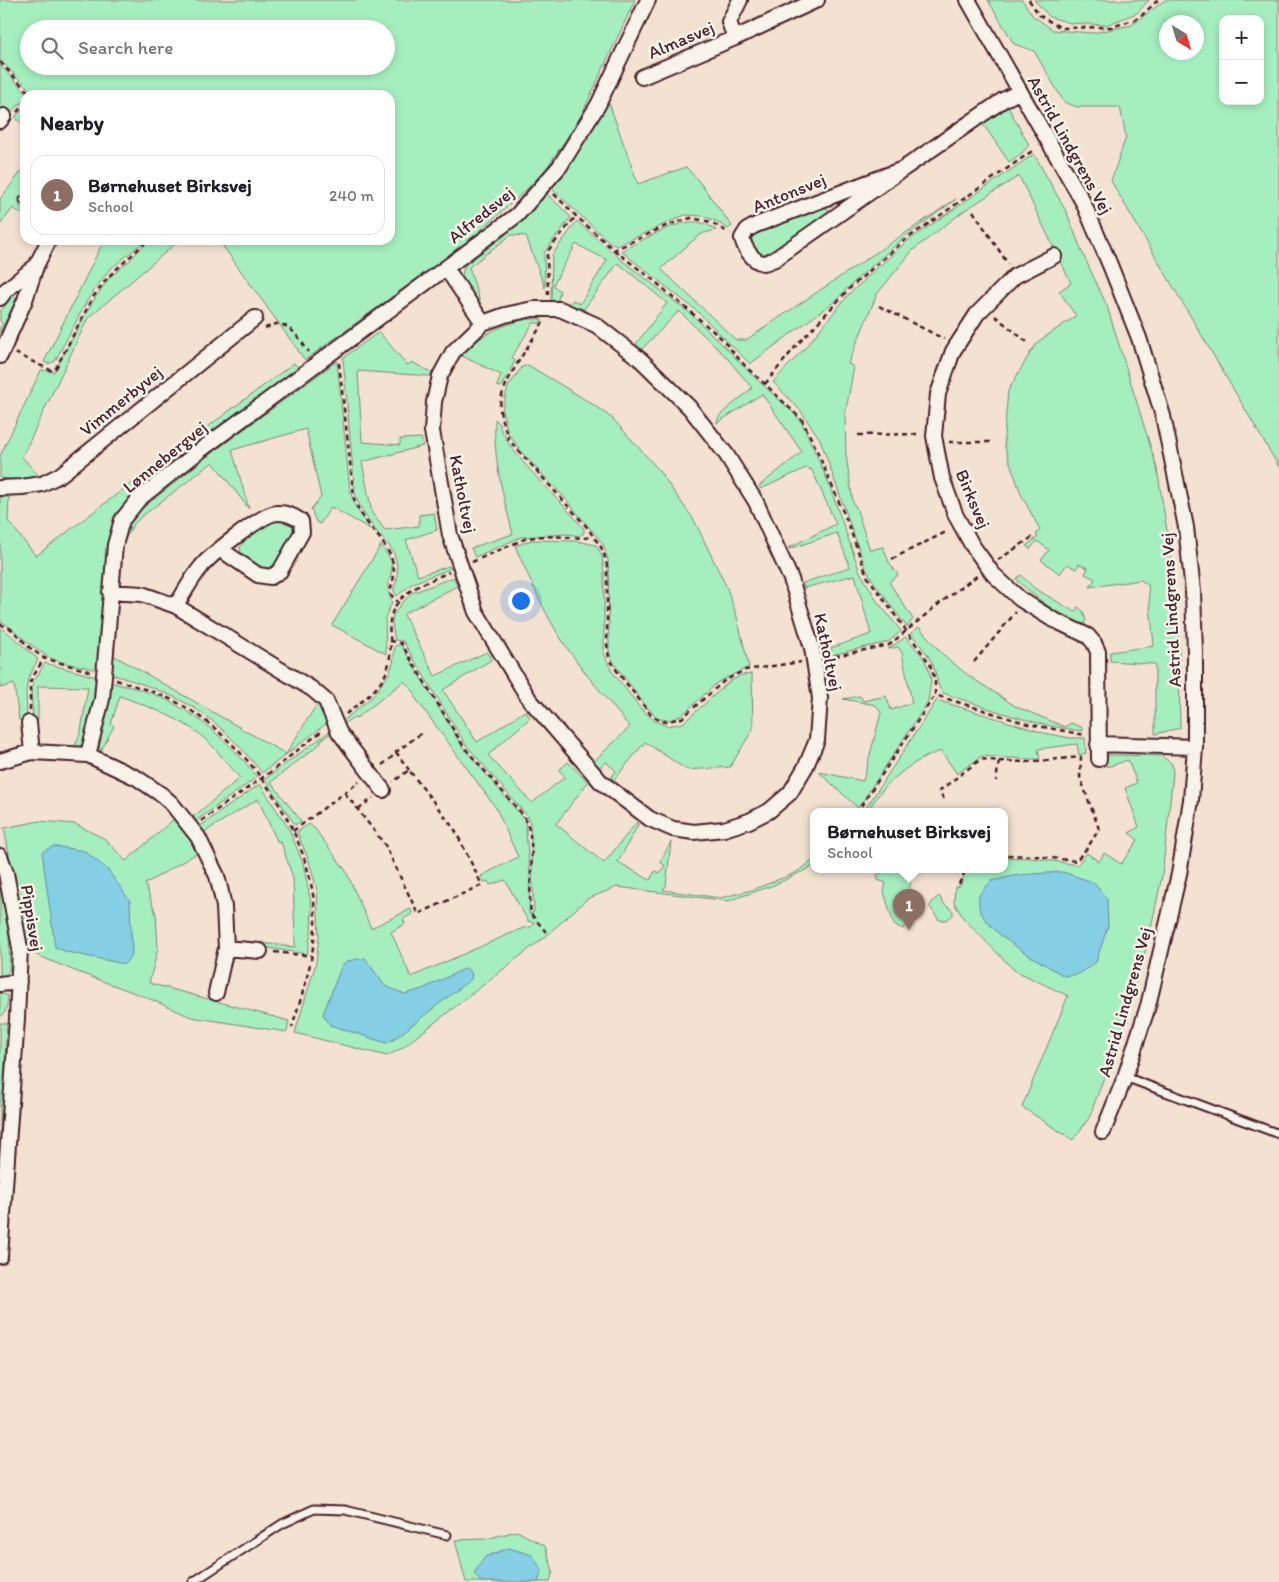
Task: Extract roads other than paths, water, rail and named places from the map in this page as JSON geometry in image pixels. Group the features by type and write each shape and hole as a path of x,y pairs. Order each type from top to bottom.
{"street":[{"name":"Alfredsvej","path":"293,382 516,215 560,166 598,105 648,0"},
{"name":"Almasvej","path":"735,38 729,22 740,0"},
{"name":"Almasvej","path":"642,77 735,38 817,0"},
{"name":"Astrid Lindgrens Vej","path":"968,0 1083,202 1139,338 1163,416 1186,527 1193,590 1196,652 1195,747 1191,800 1179,874 1148,1006 1125,1078 1102,1132"},
{"name":"Antonsvej","path":"903,169 756,225 747,230 742,238 744,247 762,263 767,262 794,246 1003,100 1019,92"},
{"path":"2,352 25,300 36,266 46,245"},
{"name":"Birksvej","path":"1054,256 1015,276 977,314 953,351 938,394 934,438 942,478 956,516 972,545 993,574 1025,602 1088,636 1094,643 1098,652 1100,681 1099,759"},
{"path":"0,298 6,290 36,266"},
{"path":"446,268 483,323"},
{"name":"Katholtvej","path":"533,309 560,309 596,325 641,360 689,407 726,454 756,502 791,579 812,648 820,698 817,740 806,766 790,793 769,811 749,821 724,829 694,832 673,829 650,819 601,782 529,699 476,612 450,535 432,431 434,402 440,376 452,352 483,323 505,315 533,309"},
{"name":"Vimmerbyvej","path":"0,488 42,484 60,474 255,318"},
{"name":"Lønnebergvej","path":"88,755 102,699 115,545 122,520 140,499 198,452 293,382"},
{"path":"176,606 201,566 220,549 247,529 272,514 290,513 301,521 302,532 280,571 271,577 258,575 220,549"},
{"path":"110,592 142,594 176,606 312,689 326,701 339,732 383,790"},
{"path":"29,723 32,752"},
{"path":"1098,740 1195,747"},
{"path":"0,761 32,752 88,755 137,778 172,804 192,828 217,876 224,907 226,948 216,993"},
{"name":"Pippisvej","path":"0,856 6,873 20,948 0,1256"},
{"path":"226,948 260,950"},
{"path":"0,984 19,982"}],"lane":[{"path":"1125,1078 1279,1134"},
{"path":"193,1582 282,1524 314,1509 345,1510 447,1535"}],"water":[{"path":"54,846 85,851 108,870 130,901 132,955 124,964 67,952 55,947 42,852"},
{"path":"1063,872 1093,882 1107,899 1108,926 1096,962 1079,974 1064,976 1005,939 986,920 979,906 979,895 991,881 1018,875"},
{"path":"365,958 385,986 405,994 422,989 466,968 472,974 471,979 393,1040 386,1043 330,1025 323,1014 342,965 347,961"},
{"path":"509,1548 532,1555 542,1570 538,1582 481,1582 474,1573 485,1557"}],"place":[{"name":"Børnehuset Birksvej","path":"909,930"}]}
